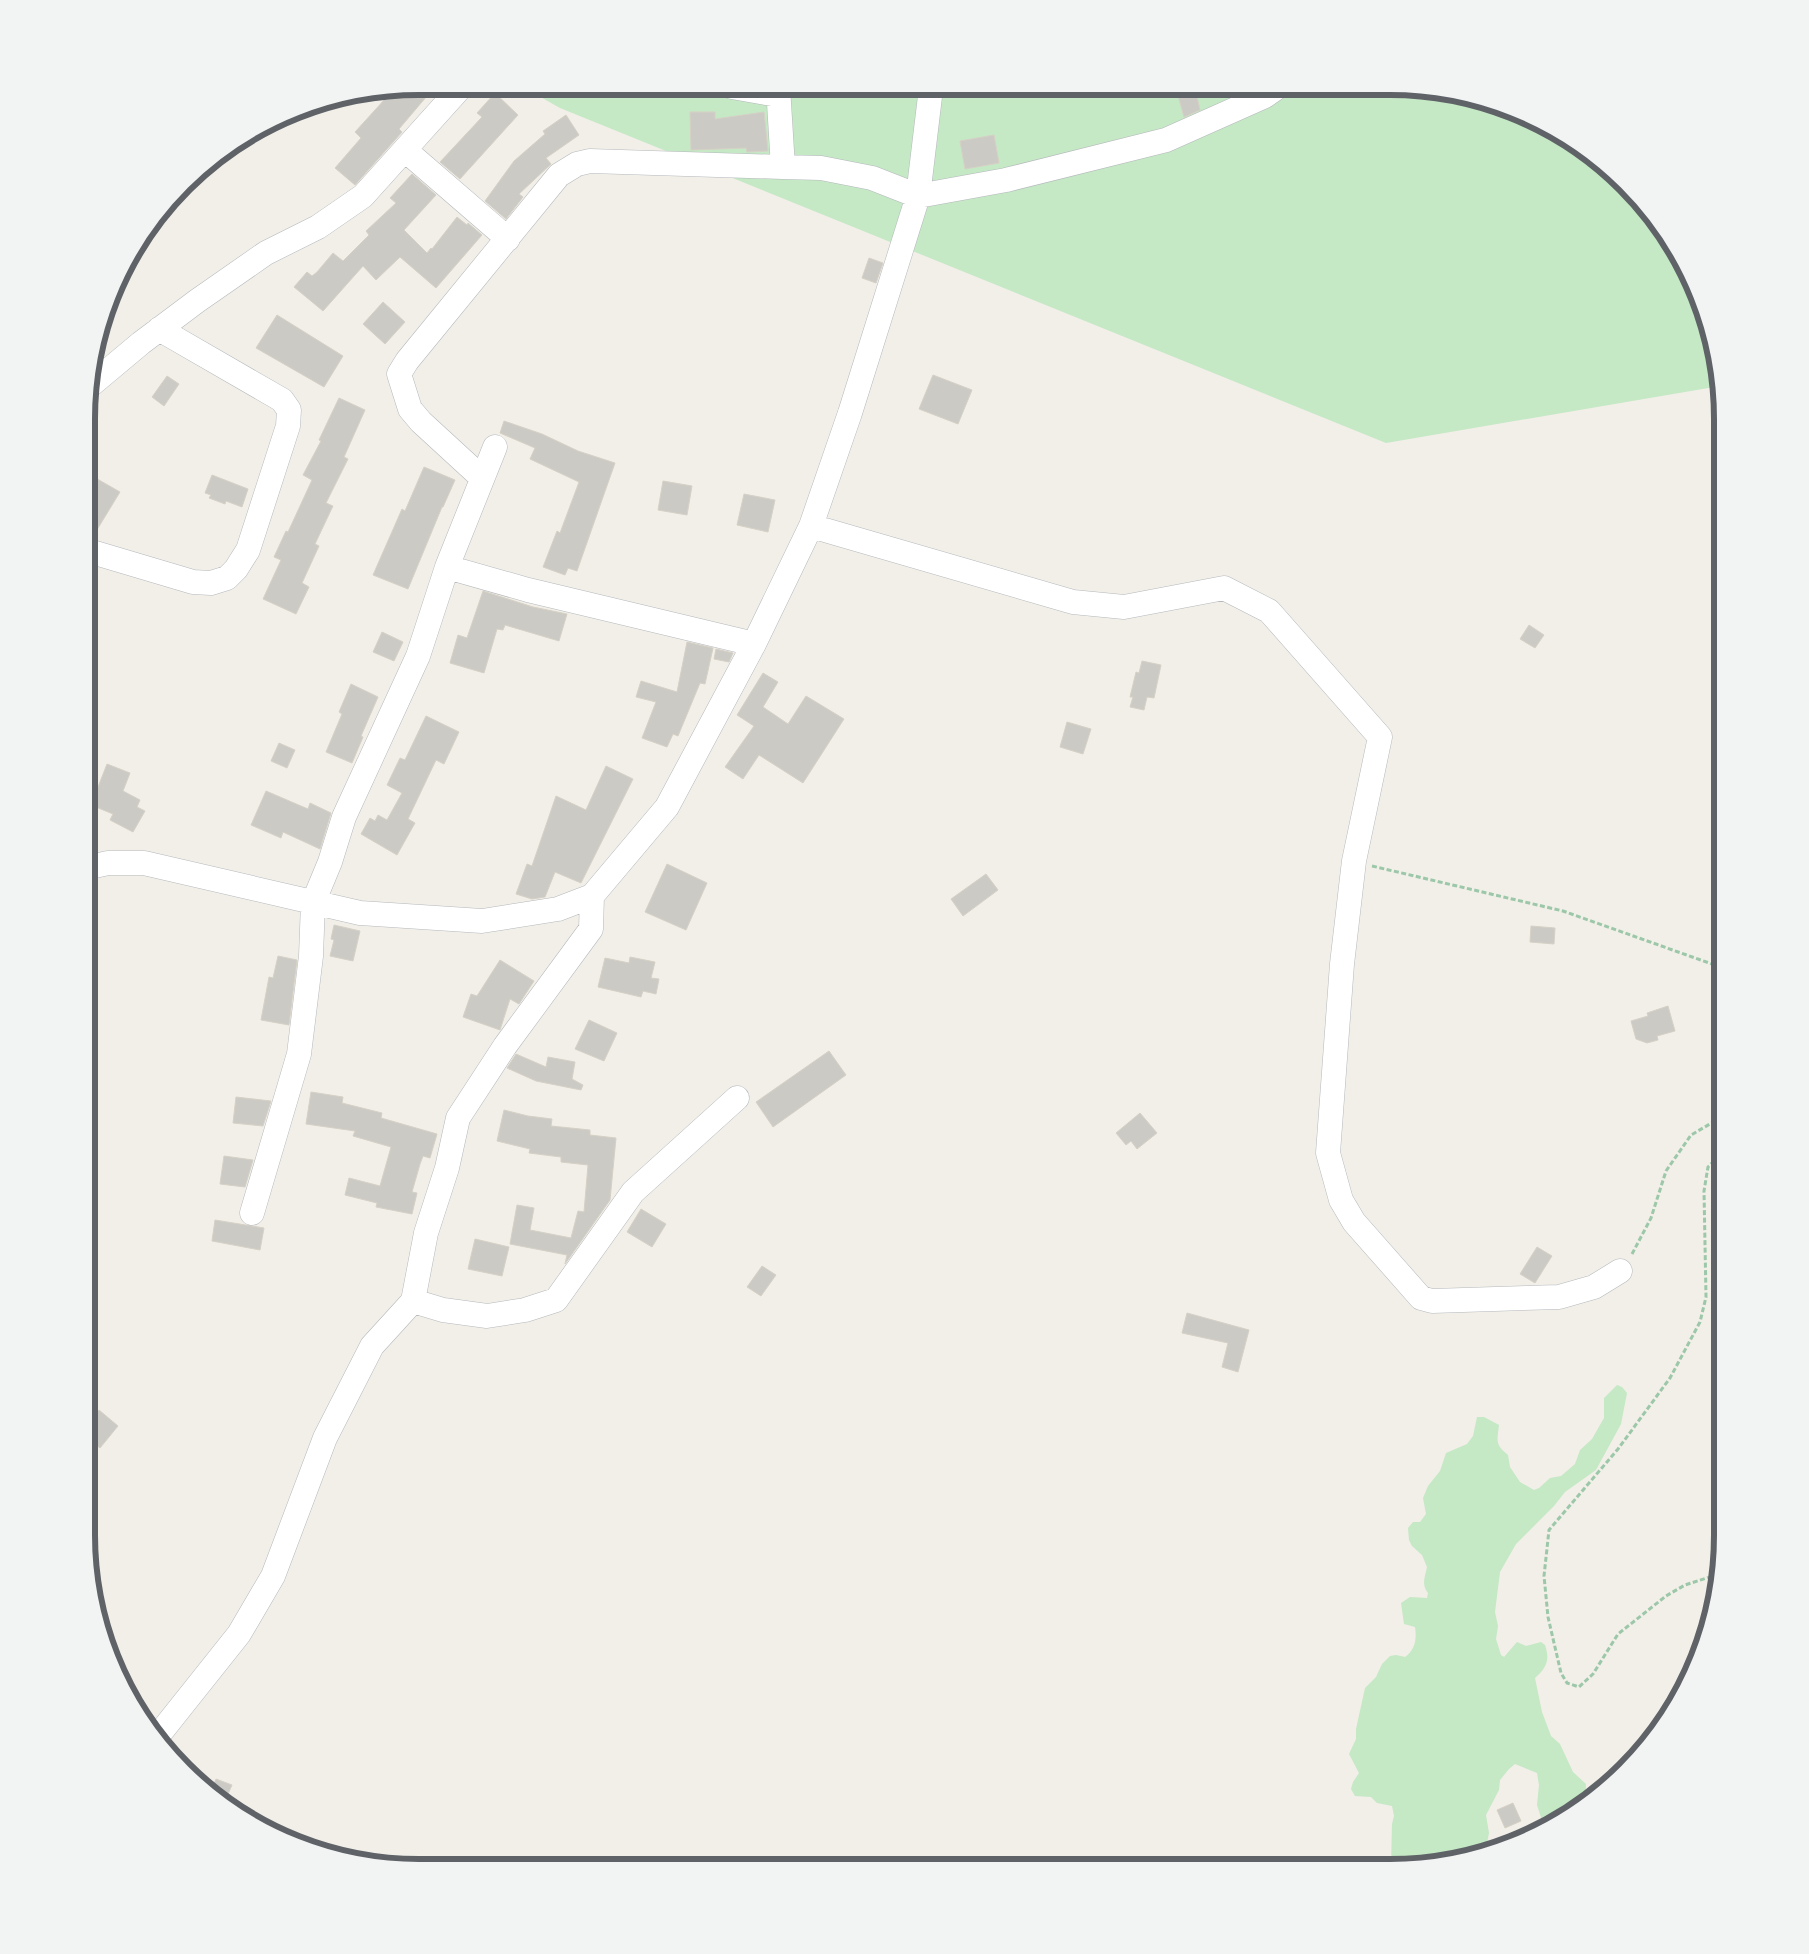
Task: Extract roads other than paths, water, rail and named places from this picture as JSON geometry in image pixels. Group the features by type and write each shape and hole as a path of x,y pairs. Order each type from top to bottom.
{"street":[{"path":"98,379 159,329 266,253 318,227 363,196 454,95"},
{"path":"778,95 783,167"},
{"path":"95,866 108,863 144,863 313,903 360,912 482,921 558,909 592,896 666,807 754,644 811,526 850,413 918,196 930,95"},
{"path":"482,478 421,422 410,409 399,374 407,361 560,175 577,164 590,161 821,168 872,178 918,196 1006,180 1166,140 1266,95"},
{"path":"405,150 508,239"},
{"path":"95,553 193,582 211,583 227,578 236,569 248,550 288,426 289,410 282,400 159,329"},
{"path":"252,1212 299,1054 311,956 313,903 330,862 344,818 418,656 447,567 495,447"},
{"path":"811,526 1073,602 1124,607 1224,588 1269,611 1380,737 1354,861 1342,964 1328,1153 1340,1200 1354,1222 1421,1298 1432,1300 1559,1297 1594,1287 1620,1271"},
{"path":"447,567 528,590 754,644"},
{"path":"162,1731 239,1634 273,1576 325,1438 372,1346 413,1301 426,1234 447,1168 458,1118 505,1046 591,929 592,896"},
{"path":"413,1301 443,1310 487,1316 524,1310 556,1300 633,1192 737,1098"}]}
